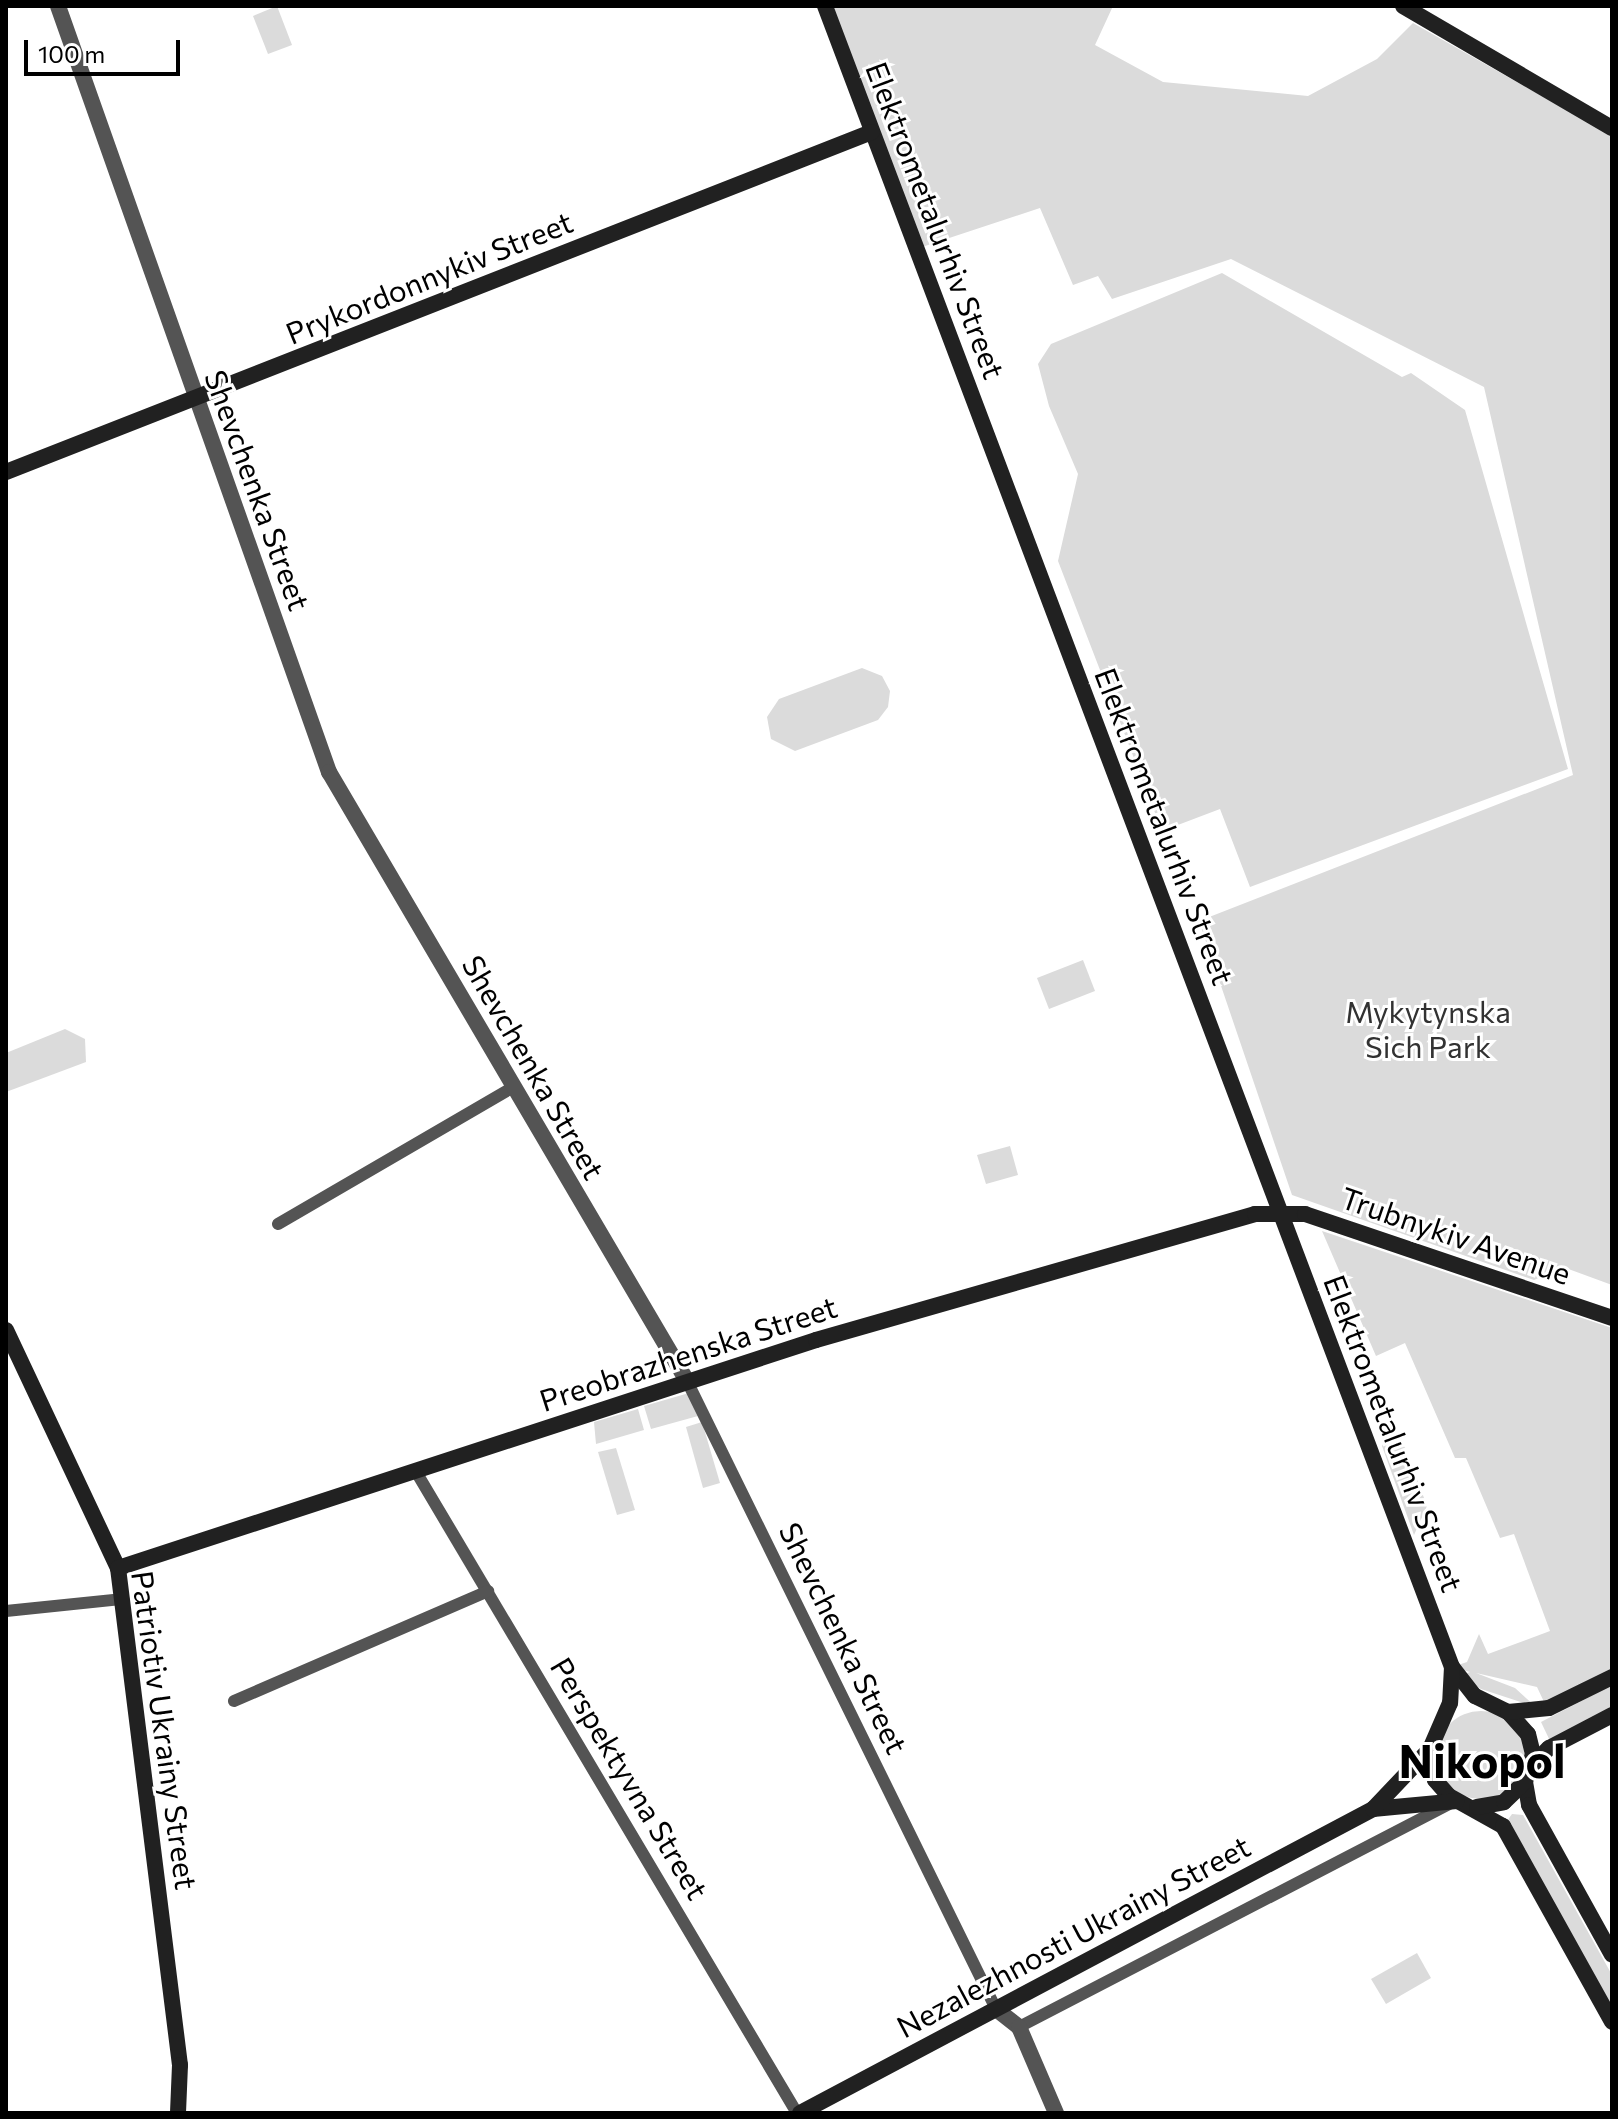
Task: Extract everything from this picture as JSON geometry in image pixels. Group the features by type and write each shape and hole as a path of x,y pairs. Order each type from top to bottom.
{"main road":[{"name":"Elektrometalurhiv Street","path":"825,6 1452,1667 1485,1704 1508,1712"},
{"path":"1403,6 1612,128"},
{"name":"Prykordonnykiv Street","path":"6,472 872,132"},
{"name":"Trubnykiv Avenue","path":"1281,1210 1305,1214 1612,1318"},
{"name":"Preobrazhenska Street","path":"118,1568 687,1381 1241,1216 1281,1210"},
{"name":"Patriotiv Ukrainy Street","path":"6,1330 118,1568 180,2065 178,2113"},
{"name":"Elektrometalurhiv Street","path":"1373,1809 1430,1749 1444,1720 1452,1667"},
{"path":"1508,1712 1554,1706 1612,1677"},
{"path":"1444,1720 1461,1708 1485,1704"},
{"path":"1508,1712 1528,1734 1532,1765"},
{"path":"1373,1809 1453,1803 1475,1807 1504,1802 1525,1782 1532,1765 1549,1748 1612,1715"},
{"path":"1430,1749 1435,1780 1453,1803"},
{"path":"1525,1782 1536,1821 1612,1955"},
{"path":"1475,1807 1506,1831 1612,2022"},
{"name":"Nezalezhnosti Ukrainy Street","path":"798,2113 1373,1809"}],"street":[{"name":"Shevchenka Street","path":"58,6 329,772 687,1381 996,2009 1019,2027 1056,2113"},
{"path":"278,1224 512,1088"},
{"name":"Perspektyvna Street","path":"415,1470 798,2113"},
{"path":"234,1701 488,1591"},
{"path":"6,1611 123,1599"},
{"path":"1019,2027 1453,1803"}],"green space":[{"path":"277,6 292,45 268,54 253,16"},
{"name":"Mykytynska Sich Park","path":"832,6 1113,6 1095,45 1163,82 1308,96 1377,59 1413,23 1612,136 1612,1285 1563,1267 1534,1280 1292,1195 1199,921 1573,775 1484,387 1231,259 1112,299 1098,276 1073,285 1040,208 922,247"},
{"path":"1222,273 1402,377 1411,373 1465,410 1568,769 1250,887 1220,809 1162,831 1058,561 1078,474 1049,406 1038,364 1051,344"},
{"path":"862,668 882,676 890,691 888,707 878,720 795,751 771,739 767,717 779,699"},
{"path":"1083,960 1095,991 1049,1009 1037,978"},
{"path":"65,1029 85,1039 86,1062 6,1092 6,1053"},
{"path":"1010,1146 1018,1175 986,1184 977,1155"},
{"path":"1322,1231 1612,1328 1612,1670 1545,1704 1537,1687 1476,1673 1515,1688 1536,1707 1481,1689 1470,1682 1465,1674 1470,1672 1452,1667 1467,1662 1479,1634 1488,1654 1550,1631 1514,1534 1500,1538 1466,1458 1455,1458 1405,1343 1376,1356"},
{"path":"689,1393 698,1416 651,1429 644,1406"},
{"path":"638,1409 644,1430 596,1444 594,1422"},
{"path":"702,1422 720,1483 703,1488 686,1427"},
{"path":"1386,1438 1405,1447 1427,1506 1414,1535 1382,1446"},
{"path":"616,1448 635,1510 617,1515 598,1452"},
{"path":"1612,1685 1612,1711 1551,1743 1541,1722"},
{"path":"1481,1711 1498,1714 1512,1724 1522,1738 1525,1755 1522,1772 1512,1786 1498,1796 1481,1799 1464,1796 1450,1786 1440,1772 1437,1755 1440,1738 1450,1724 1464,1714"},
{"path":"1512,1814 1523,1815 1612,1975 1612,2011 1507,1821"},
{"path":"1417,1953 1431,1978 1386,2004 1371,1979"}],"district":[{"name":"Nikopol","path":"1482,1759"}]}
